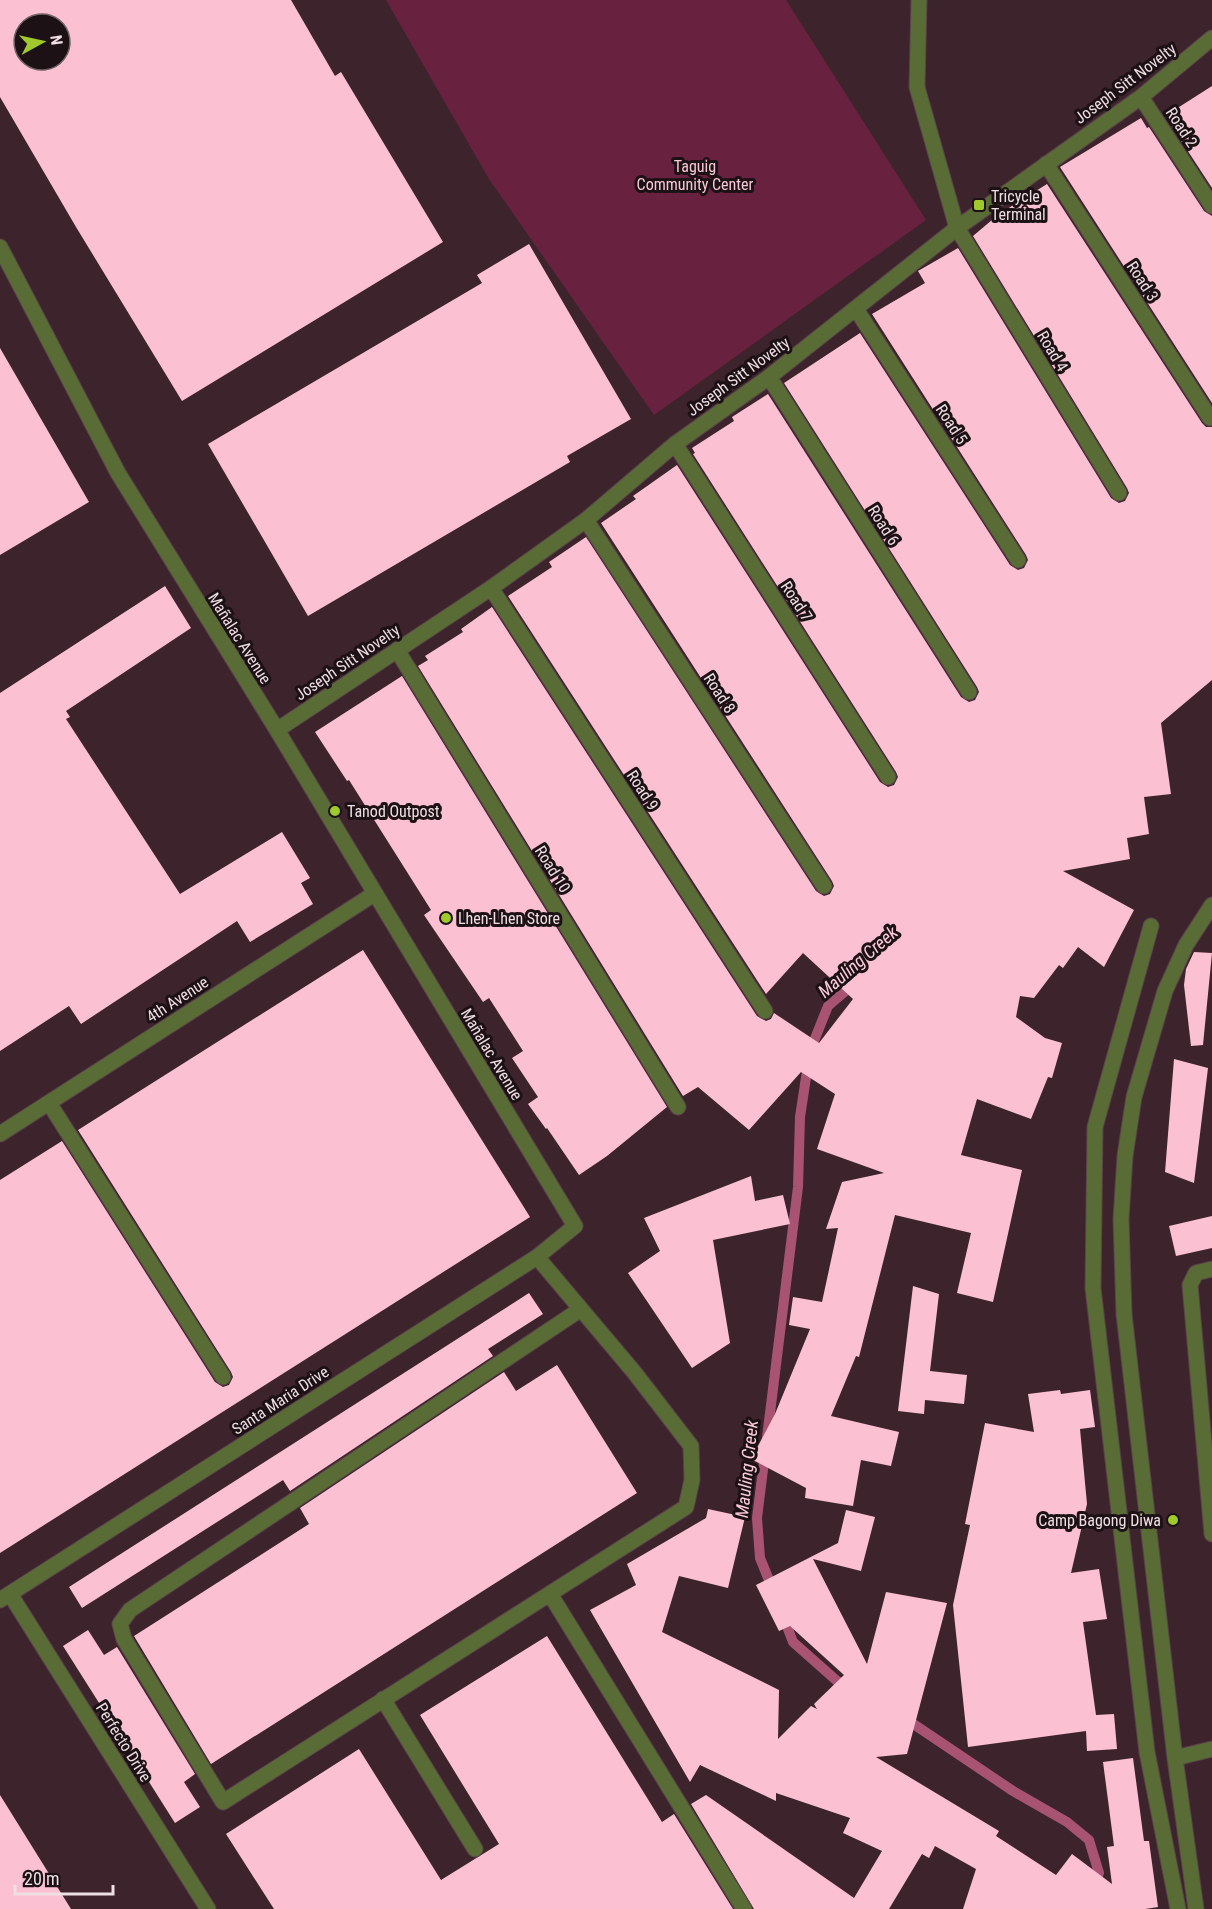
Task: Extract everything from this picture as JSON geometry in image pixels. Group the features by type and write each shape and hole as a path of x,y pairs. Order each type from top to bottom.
{"street":[{"name":"Road 4","path":"919,0 917,87 957,228 1119,493"},
{"name":"Joseph Sitt Novelty","path":"277,730 491,588 586,520 675,444 769,377 957,228 1141,97 1212,38"},
{"name":"Road 2","path":"1141,97 1212,206"},
{"name":"Road 3","path":"1046,164 1210,418"},
{"name":"Mañalac Avenue","path":"0,247 118,473 277,730 575,1226"},
{"name":"Road 5","path":"856,309 1018,560"},
{"name":"Road 6","path":"769,377 969,692"},
{"name":"Road 7","path":"675,444 888,777"},
{"name":"Road 8","path":"586,520 824,886"},
{"name":"Road 9","path":"491,588 765,1011"},
{"name":"Road 10","path":"397,650 678,1107"},
{"name":"4th Avenue","path":"0,1134 374,894"},
{"path":"1196,1909 1175,1758 1124,1314 1121,1219 1125,1156 1134,1097 1162,1002 1186,945 1212,905"},
{"path":"1151,926 1095,1127 1093,1288 1146,1752 1178,1909"},
{"path":"49,1102 223,1377"},
{"name":"Santa Maria Drive","path":"5,1597 537,1257 575,1226"},
{"path":"537,1257 582,1309 691,1446 692,1479 686,1507 223,1802 124,1639 120,1624 130,1610 582,1309"},
{"path":"1212,1269 1196,1273 1190,1285 1212,1534"},
{"path":"549,1594 744,1909"},
{"name":"Perfecto Drive","path":"5,1597 207,1909"},
{"path":"383,1699 476,1849"},
{"path":"1175,1758 1212,1749"}],"green space":[{"name":"Taguig Community Center","path":"386,0 786,0 926,220 654,415 489,179"}],"building":[{"path":"0,0 291,0 335,76 341,72 443,242 182,401 0,97"},
{"path":"1212,86 1212,188 1165,116"},
{"path":"1141,118 1204,211 1212,216 1212,403 1060,167"},
{"path":"1047,184 1202,423 1206,427 1212,427 1212,680 1161,723 1171,794 1144,797 1149,834 1127,838 1130,859 1063,871 1134,910 1104,967 1078,947 1063,968 1059,965 1034,998 1020,996 1016,1017 1045,1038 1062,1043 1052,1078 1048,1077 1031,1119 977,1099 961,1155 1022,1170 993,1302 957,1293 971,1233 895,1215 859,1357 856,1356 831,1416 899,1432 891,1466 861,1460 853,1506 805,1498 806,1488 751,1459 775,1414 810,1329 789,1325 793,1297 822,1302 838,1228 826,1229 842,1182 884,1173 817,1149 835,1094 801,1072 749,1130 698,1087 683,1096 418,666 428,660 425,656 463,632 461,629 492,607 757,1016 766,1021 771,1019 774,1013 819,1043 853,999 803,953 766,994 508,596 552,567 549,562 586,537 816,891 824,896 830,894 834,886 832,881 601,523 636,499 633,496 677,465 880,782 888,787 894,785 898,777 896,772 693,454 695,453 692,448 734,421 732,417 768,394 961,697 969,702 975,700 979,692 977,687 784,383 860,333 1010,565 1018,570 1024,568 1028,560 1026,555 872,314 925,283 918,271 958,248 1111,498 1119,503 1125,501 1129,493 1127,488 973,236 999,214"},
{"path":"529,244 631,419 567,456 570,462 308,616 208,444 482,283 477,275"},
{"path":"0,348 89,502 0,555"},
{"path":"165,586 191,628 66,711 70,717 66,719 180,894 282,832 310,878 301,883 313,904 250,942 237,921 81,1024 69,1006 0,1051 0,693"},
{"path":"402,676 667,1107 607,1156 579,1175 528,1104 538,1097 512,1058 523,1051 489,998 483,1002 424,915 431,910 349,780 347,781 315,732"},
{"path":"363,950 530,1217 0,1553 0,1180 62,1141 215,1382 223,1387 229,1385 233,1377 231,1372 78,1130"},
{"path":"1194,952 1212,953 1203,1045 1191,1046 1184,985 1186,969"},
{"path":"1174,1059 1208,1068 1194,1183 1165,1172"},
{"path":"751,1176 755,1201 783,1195 790,1224 713,1240 730,1343 692,1368 628,1273 660,1251 644,1218"},
{"path":"1212,1216 1212,1248 1176,1256 1169,1226"},
{"path":"913,1286 939,1294 930,1371 967,1375 964,1404 925,1400 924,1414 898,1411"},
{"path":"529,1293 543,1314 488,1349 493,1356 290,1491 283,1480 82,1608 69,1587"},
{"path":"557,1365 637,1493 211,1764 134,1636 309,1524 300,1508 504,1372 516,1391"},
{"path":"1060,1390 1061,1394 1090,1390 1095,1427 1080,1429 1087,1504 1071,1573 1099,1569 1107,1619 1083,1622 1096,1715 1114,1714 1117,1749 1087,1751 1086,1731 968,1747 953,1605 970,1525 965,1524 985,1423 1034,1432 1028,1394"},
{"path":"708,1509 745,1517 728,1588 679,1576 662,1632 779,1690 778,1739 811,1706 817,1709 814,1704 844,1675 790,1626 779,1631 756,1585 838,1543 846,1510 875,1517 861,1571 813,1559 867,1664 886,1592 947,1603 907,1754 876,1757 999,1831 996,1836 1056,1875 1072,1854 1112,1884 1107,1847 1114,1846 1103,1762 1133,1758 1144,1841 1149,1841 1158,1907 1145,1909 963,1909 976,1869 935,1846 929,1858 922,1854 889,1909 754,1909 691,1804 706,1795 854,1898 882,1851 843,1833 850,1818 776,1793 776,1801 700,1765 690,1782 590,1610 636,1585 627,1564 706,1518"},
{"path":"88,1630 104,1655 117,1647 195,1774 184,1782 200,1807 175,1823 63,1646"},
{"path":"547,1636 662,1822 674,1814 733,1909 274,1909 226,1834 359,1749 441,1880 499,1844 420,1715"},
{"path":"0,1795 71,1909 0,1909"}],"waterway":[{"name":"Mauling Creek","path":"773,1590 760,1558 757,1518 798,1187 800,1117 810,1051 828,1006 855,983"},
{"name":"Mauling Creek","path":"783,1616 793,1642 837,1681 850,1688"},
{"name":"Mauling Creek","path":"903,1717 1013,1791 1067,1822 1089,1840 1099,1873 1085,1909"}],"place":[{"name":"Tricycle Terminal","path":"979,205"},
{"name":"Tanod Outpost","path":"335,811"},
{"name":"Lhen-Lhen Store","path":"446,918"},
{"name":"Camp Bagong Diwa","path":"1173,1520"}]}
